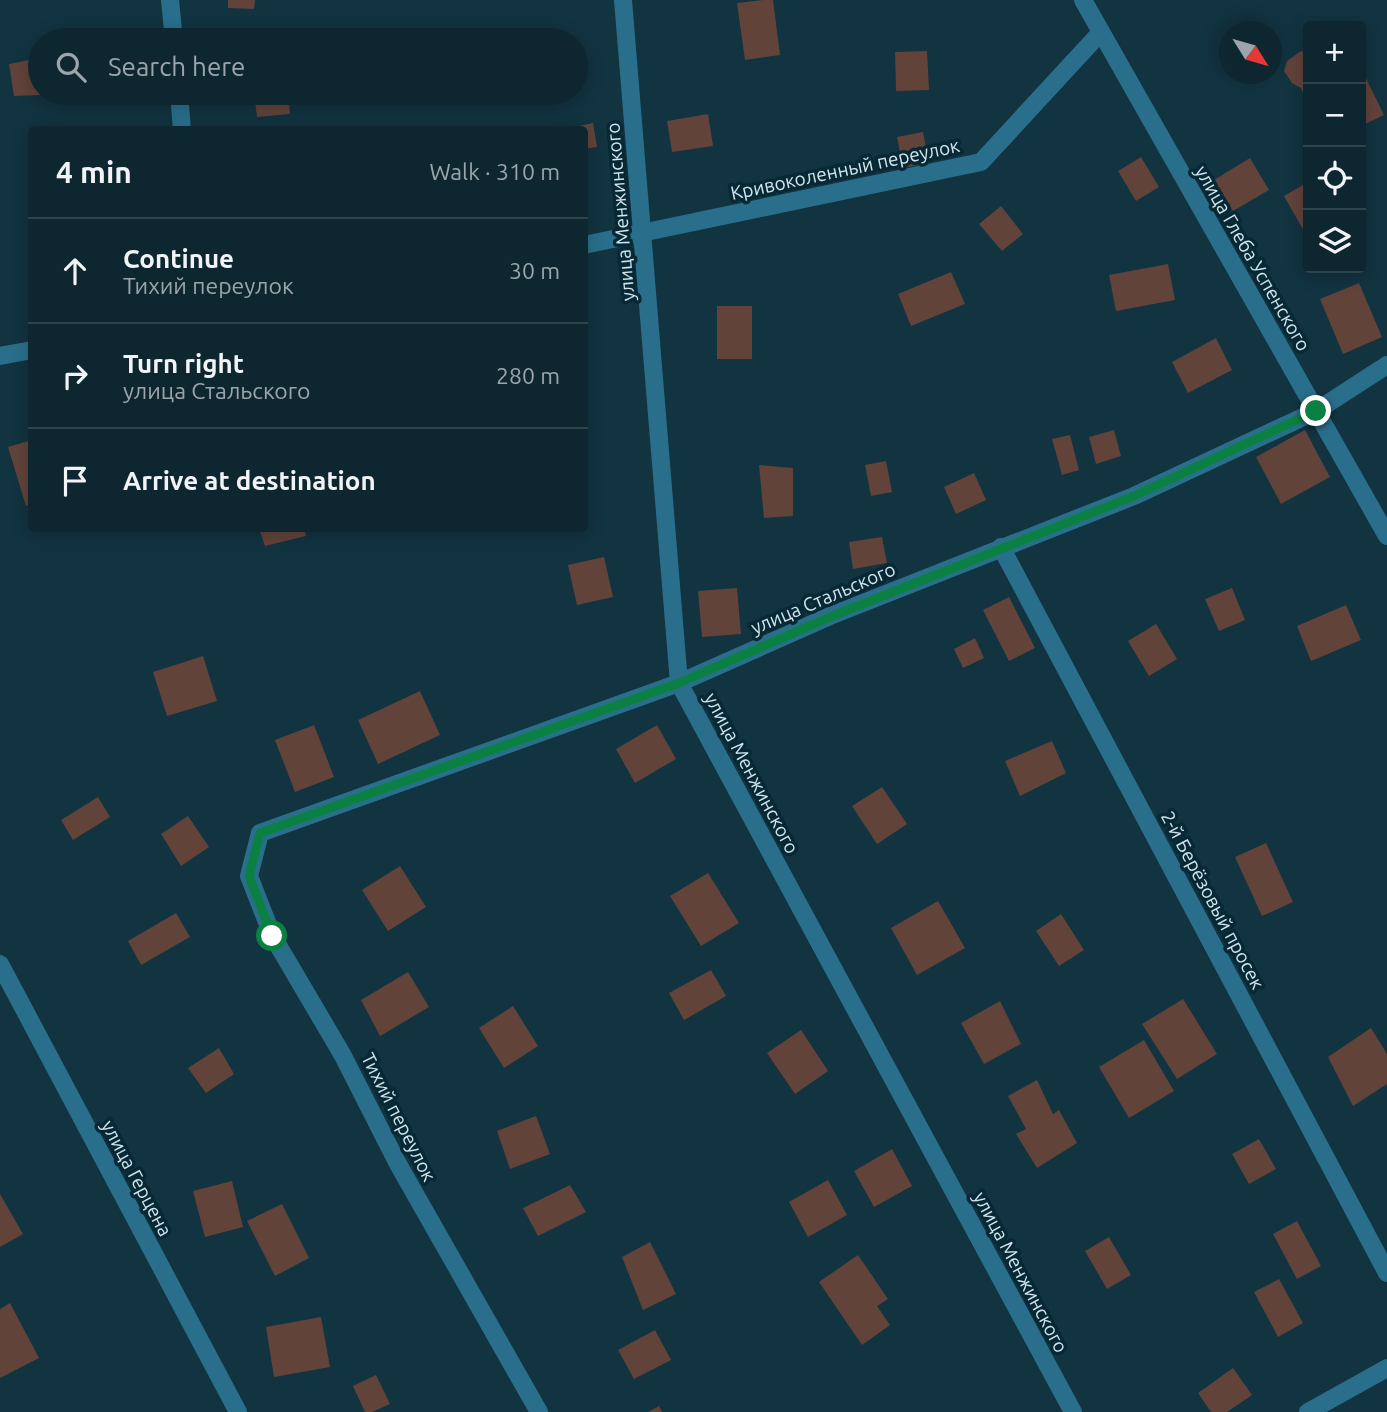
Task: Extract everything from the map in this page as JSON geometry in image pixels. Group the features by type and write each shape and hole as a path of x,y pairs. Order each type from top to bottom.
{"street":[{"path":"170,0 173,28"},
{"name":"улица Менжинского","path":"623,0 679,683 1073,1412"},
{"name":"улица Глеба Успенского","path":"1083,0 1387,536"},
{"name":"Кривоколенный переулок","path":"588,244 981,162 1101,32"},
{"path":"180,105 183,126"},
{"path":"0,356 28,352"},
{"name":"улица Стальского","path":"260,833 679,683 830,617 1134,496 1316,411 1387,365"},
{"name":"2-й Берёзовый просек","path":"1001,547 1387,1273"},
{"name":"Тихий переулок","path":"260,833 249,876 272,936 342,1054 398,1164 539,1412"},
{"name":"улица Герцена","path":"0,964 238,1412"},
{"path":"1308,1412 1387,1368"}],"building":[{"path":"228,0 255,0 254,9 228,8"},
{"path":"773,0 780,55 745,60 737,3"},
{"path":"927,51 929,90 896,91 895,52"},
{"path":"1303,52 1303,93 1284,71 1287,61"},
{"path":"28,60 28,95 14,96 9,64"},
{"path":"1366,78 1384,115 1366,124"},
{"path":"256,105 289,105 290,114 257,117"},
{"path":"708,114 713,146 672,152 667,121"},
{"path":"593,123 597,147 588,148 588,126 579,126"},
{"path":"923,132 929,163 903,168 897,137"},
{"path":"1141,157 1159,187 1136,201 1118,171"},
{"path":"1250,158 1269,190 1233,211 1214,180"},
{"path":"1303,185 1303,229 1284,196"},
{"path":"1001,206 1023,234 1002,251 979,224"},
{"path":"1168,264 1175,300 1116,311 1109,275"},
{"path":"951,272 965,304 911,326 898,294"},
{"path":"1359,283 1382,337 1343,354 1320,299"},
{"path":"717,306 752,306 752,359 717,359"},
{"path":"1216,338 1232,370 1188,393 1172,362"},
{"path":"1114,430 1121,456 1096,464 1089,437"},
{"path":"1305,430 1330,477 1281,504 1256,457"},
{"path":"1070,435 1079,470 1062,475 1052,439"},
{"path":"28,441 26,506 8,447"},
{"path":"886,461 892,492 871,496 865,465"},
{"path":"759,465 793,468 793,516 764,518"},
{"path":"974,473 986,500 956,514 944,487"},
{"path":"260,532 305,532 306,536 265,546"},
{"path":"882,537 887,563 853,569 849,542"},
{"path":"604,557 613,597 577,605 568,565"},
{"path":"737,588 741,634 702,637 698,591"},
{"path":"1232,588 1245,620 1219,631 1205,599"},
{"path":"1009,597 1035,648 1009,661 983,610"},
{"path":"1346,605 1361,640 1311,661 1297,626"},
{"path":"1156,624 1177,659 1149,676 1128,641"},
{"path":"975,638 984,658 963,668 954,649"},
{"path":"203,656 217,701 167,716 153,672"},
{"path":"420,691 440,735 378,764 358,720"},
{"path":"314,725 334,777 295,792 275,740"},
{"path":"657,725 676,759 635,783 616,749"},
{"path":"1052,741 1066,773 1020,796 1005,761"},
{"path":"882,787 907,824 877,844 852,806"},
{"path":"98,797 110,817 73,840 61,820"},
{"path":"188,816 209,847 181,866 161,834"},
{"path":"1266,843 1293,902 1262,916 1235,857"},
{"path":"400,866 426,907 388,931 362,890"},
{"path":"708,873 739,923 701,946 670,896"},
{"path":"938,901 965,948 917,975 891,928"},
{"path":"176,913 190,937 141,965 128,941"},
{"path":"1061,914 1084,950 1059,966 1036,931"},
{"path":"711,970 726,996 684,1020 669,993"},
{"path":"408,972 429,1007 380,1036 361,1000"},
{"path":"1183,999 1217,1054 1177,1079 1142,1024"},
{"path":"1000,1001 1021,1044 984,1064 961,1023"},
{"path":"513,1006 538,1046 504,1068 479,1028"},
{"path":"1371,1028 1387,1054 1387,1084 1353,1106 1328,1057"},
{"path":"801,1030 828,1071 795,1094 767,1053"},
{"path":"1144,1040 1174,1091 1129,1118 1099,1067"},
{"path":"219,1048 234,1074 206,1093 188,1068"},
{"path":"1037,1080 1053,1114 1059,1110 1077,1143 1037,1168 1016,1134 1026,1129 1008,1096"},
{"path":"536,1116 550,1154 510,1169 497,1131"},
{"path":"1259,1139 1276,1169 1249,1184 1232,1154"},
{"path":"892,1149 912,1186 874,1207 854,1171"},
{"path":"828,1180 847,1215 808,1237 789,1202"},
{"path":"232,1181 243,1227 205,1237 193,1191"},
{"path":"570,1185 586,1212 538,1236 523,1208"},
{"path":"0,1194 23,1234 0,1247"},
{"path":"282,1204 309,1258 275,1276 247,1221"},
{"path":"1297,1221 1321,1266 1297,1279 1273,1234"},
{"path":"1109,1237 1131,1275 1107,1289 1085,1251"},
{"path":"650,1242 676,1294 643,1310 622,1257"},
{"path":"858,1255 888,1299 877,1306 890,1325 862,1345 819,1282"},
{"path":"1279,1279 1303,1323 1278,1337 1254,1292"},
{"path":"10,1303 39,1358 0,1378 0,1309"},
{"path":"321,1317 330,1367 274,1377 266,1327"},
{"path":"655,1330 671,1360 634,1379 618,1350"},
{"path":"1233,1368 1252,1395 1227,1412 1211,1412 1198,1393"},
{"path":"376,1375 390,1404 372,1412 365,1412 353,1386"},
{"path":"659,1406 662,1412 648,1412"}],"route":[{"path":"272,936 249,876 260,833 679,683 830,617 1134,496 1316,411"}]}
